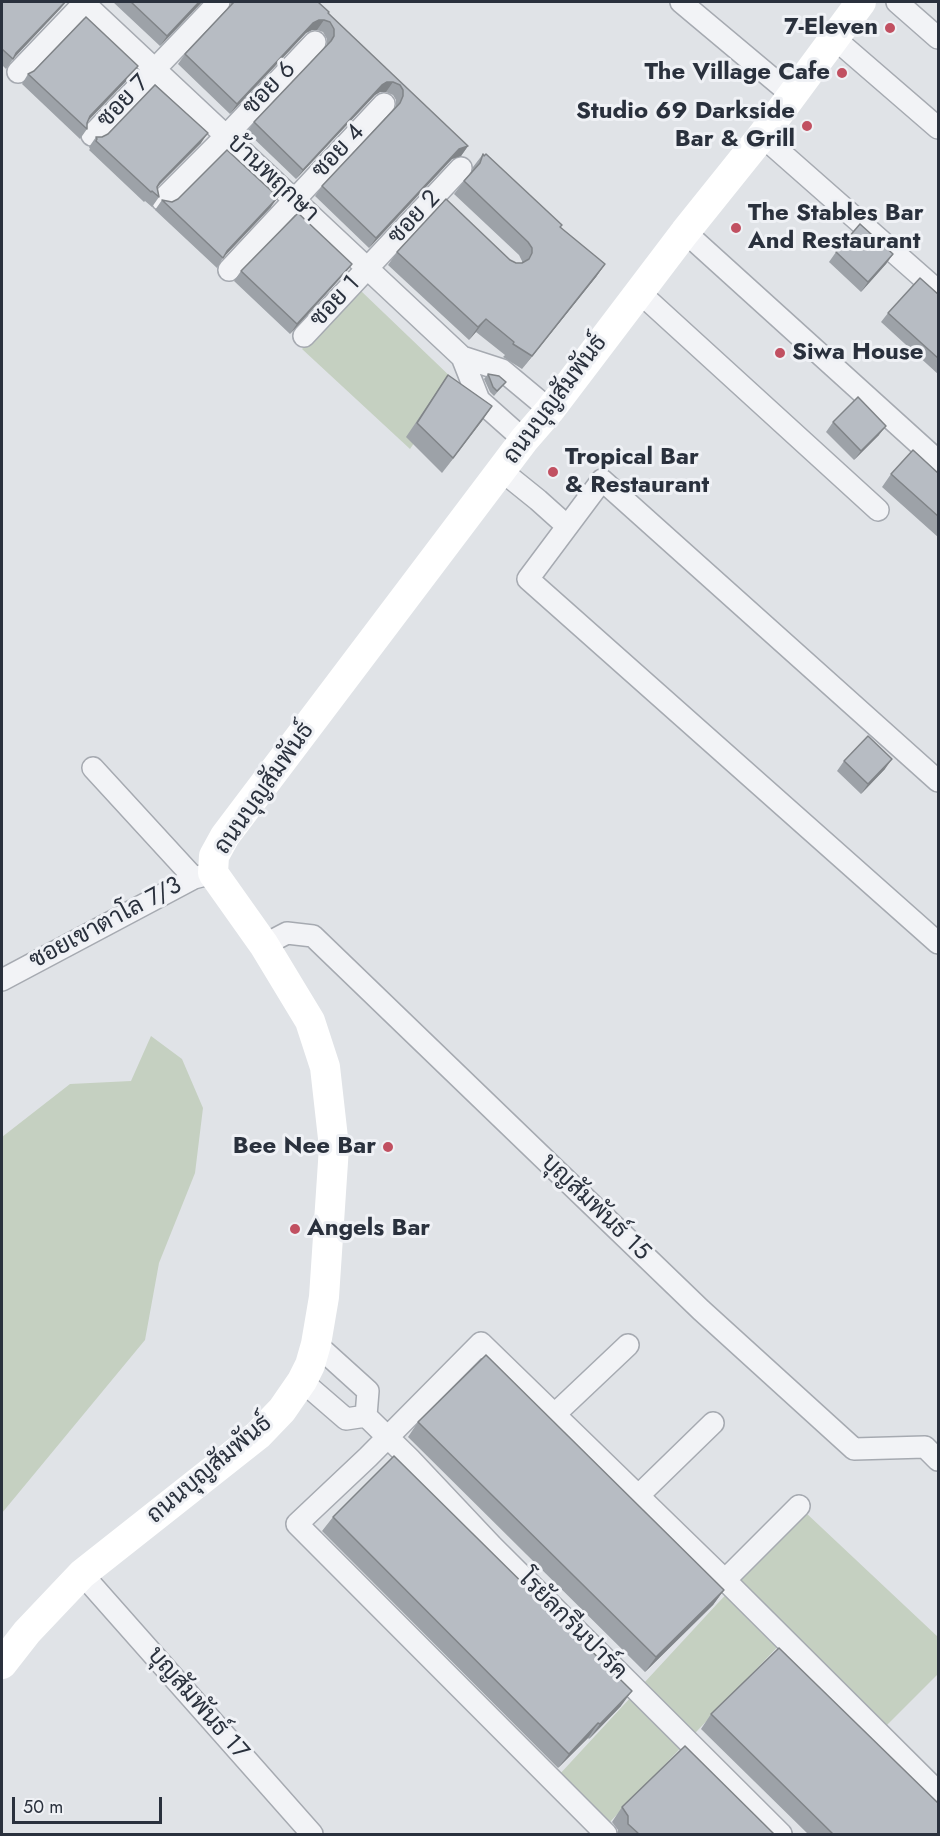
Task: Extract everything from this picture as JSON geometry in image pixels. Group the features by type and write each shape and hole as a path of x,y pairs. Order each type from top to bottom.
{"street":[{"name":"บ้านพฤกษา","path":"84,2 462,357 502,370 550,410"},
{"path":"18,72 84,2"},
{"name":"ซอย 7","path":"92,135 219,2"},
{"path":"681,2 792,95"},
{"name":"ถนนบุญสัมพันธ์","path":"2,1664 27,1632 82,1574 258,1435 282,1410 302,1382 316,1344 324,1297 334,1147 326,1067 310,1021 264,945 203,875 225,836 524,440 550,410 685,232 762,136 861,2"},
{"path":"897,2 939,38"},
{"path":"834,38 939,128"},
{"name":"ซอย 6","path":"162,200 315,42"},
{"name":"ซอย 4","path":"229,270 384,104"},
{"path":"762,136 939,291"},
{"name":"ซอย 2","path":"368,269 461,168"},
{"path":"437,195 453,210"},
{"path":"685,232 939,461"},
{"name":"ซอย 1","path":"304,336 368,269"},
{"path":"639,292 878,510"},
{"name":"บ้านพฤกษา","path":"462,357 479,400 524,440"},
{"path":"502,471 567,526"},
{"path":"939,781 602,480 528,579 939,943"},
{"path":"93,768 203,875"},
{"name":"ซอยเขาตาโล 7/3","path":"2,980 203,875"},
{"name":"บุญสัมพันธ์ 15","path":"264,945 287,933 313,936 701,1310 854,1449 925,1447 939,1460"},
{"path":"606,1834 297,1524 388,1437 480,1343 935,1781"},
{"path":"302,1382 346,1419 366,1416 368,1391 316,1344"},
{"path":"555,1414 628,1345"},
{"name":"โรยัลกรีนปาร์ค","path":"366,1416 492,1546 781,1834"},
{"path":"638,1496 713,1423"},
{"path":"725,1580 800,1506"},
{"name":"บุญสัมพันธ์ 17","path":"82,1574 312,1834"}],"green space":[{"path":"360,290 456,382 410,449 302,349"},
{"path":"151,1036 182,1059 203,1108 195,1173 159,1263 145,1340 2,1513 2,1137 70,1084 131,1081"},
{"path":"805,1512 938,1637 938,1674 883,1729 788,1636 607,1825 558,1776"}],"building":[{"path":"2,2 65,2 16,53 13,59 2,49"},
{"path":"131,2 199,2 167,36"},
{"path":"234,2 318,2 468,146 459,149 376,238 322,186 400,103 403,90 400,85 387,82 382,85 303,170 254,122 331,41 334,29 330,22 324,20 313,23 237,104 185,54"},
{"path":"86,17 138,66 90,116 87,129 28,74 34,71"},
{"path":"155,85 208,133 160,182 157,187 159,197 96,141 96,137 108,134"},
{"path":"227,150 278,197 223,258 162,200 172,202 178,199"},
{"path":"483,154 484,156 486,154 562,225 560,227 605,264 532,356 513,344 514,342 486,319 478,327 397,252 446,199 510,260 522,263 529,259 532,248 528,242 464,181 480,163"},
{"path":"298,213 352,264 297,324 241,271"},
{"path":"860,224 893,254 868,282 836,252"},
{"path":"920,278 939,295 939,359 888,313"},
{"path":"488,374 499,376 506,382 497,391"},
{"path":"448,375 492,406 453,458 417,423"},
{"path":"858,397 886,426 861,451 833,422"},
{"path":"913,450 939,474 939,517 891,474"},
{"path":"868,736 892,759 868,784 844,761"},
{"path":"486,1355 724,1590 656,1657 418,1422"},
{"path":"394,1456 632,1691 569,1754 333,1517"},
{"path":"779,1648 939,1804 939,1834 833,1834 711,1714"},
{"path":"685,1746 774,1834 639,1834 628,1824 628,1816 622,1807"}],"place":[{"name":"7-Eleven","path":"890,28"},
{"name":"The Village Cafe","path":"842,73"},
{"name":"Studio 69 Darkside Bar & Grill","path":"807,126"},
{"name":"The Stables Bar And Restaurant","path":"736,228"},
{"name":"Siwa House","path":"780,353"},
{"name":"Tropical Bar & Restaurant","path":"553,472"},
{"name":"Bee Nee Bar","path":"388,1147"},
{"name":"Angels Bar","path":"295,1229"}]}
